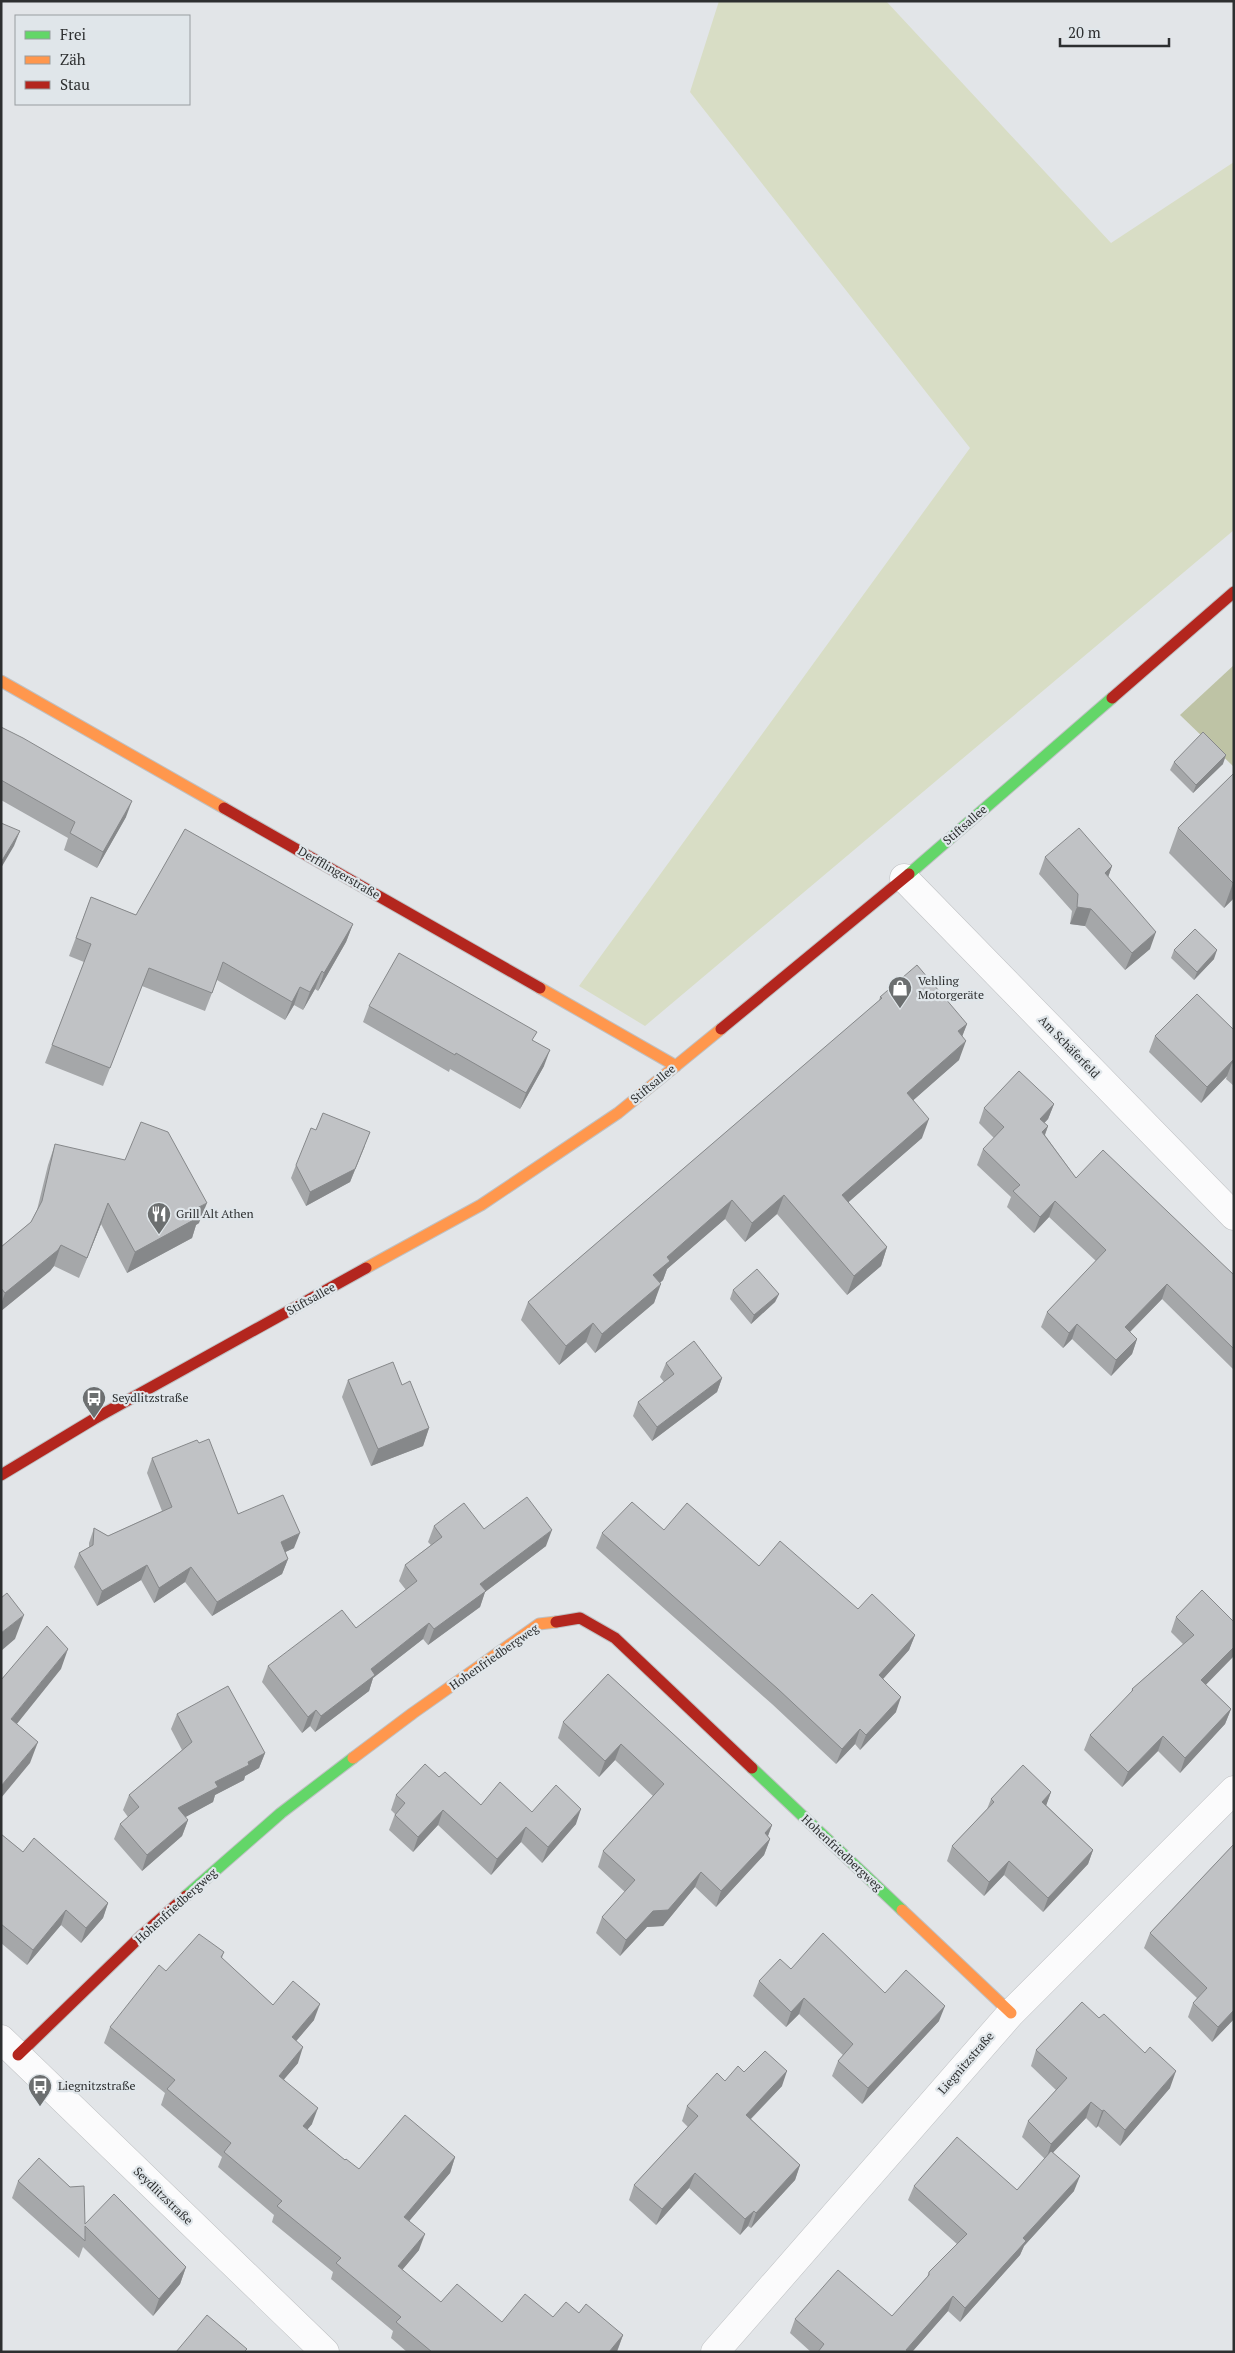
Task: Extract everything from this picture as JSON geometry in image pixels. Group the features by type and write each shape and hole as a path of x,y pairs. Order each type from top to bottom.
{"street":[{"name":"Stiftsallee","path":"1,1475 94,1419 481,1205 618,1113 904,878 1234,592"},
{"name":"Derfflingerstraße","path":"1,681 676,1066"},
{"name":"Am Schäferfeld","path":"904,878 1234,1216"},
{"name":"Hohenfriedbergweg","path":"10,2047 281,1813 413,1713 539,1624 580,1618 615,1638 1010,2013"},
{"name":"Liegnitzstraße","path":"715,2352 1010,2013 1234,1790"},
{"name":"Seydlitzstraße","path":"10,2047 325,2352"}],"green space":[{"path":"719,1 886,1 1111,243 1234,162 1234,530 645,1026 579,986 970,448 690,92"},
{"path":"1234,665 1234,767 1180,715"}],"building":[{"path":"1,727 132,801 103,852 70,833 75,822 1,780"},
{"path":"1203,732 1226,755 1196,785 1174,762"},
{"path":"1234,773 1234,882 1233,883 1178,828"},
{"path":"1,823 20,831 1,862"},
{"path":"1079,828 1112,866 1105,873 1156,932 1132,953 1091,909 1077,907 1078,894 1045,857"},
{"path":"185,829 353,924 324,973 322,971 310,992 300,987 292,1002 223,962 212,993 149,968 110,1068 52,1045 91,944 76,938 91,897 136,915"},
{"path":"1195,929 1217,950 1197,972 1174,950"},
{"path":"399,953 537,1032 532,1040 550,1050 526,1093 369,1006"},
{"path":"917,965 967,1024 958,1031 966,1041 907,1093 929,1119 842,1195 887,1247 854,1276 784,1195 752,1223 732,1200 667,1257 670,1261 653,1275 661,1284 602,1334 593,1323 566,1346 528,1302 882,998 880,997"},
{"path":"1197,994 1234,1030 1234,1059 1207,1087 1155,1036"},
{"path":"1019,1071 1054,1104 1040,1119 1048,1126 1042,1132 1076,1178 1103,1150 1234,1275 1234,1349 1167,1284 1125,1327 1137,1339 1116,1360 1077,1324 1069,1333 1047,1312 1106,1250 1055,1201 1040,1217 1013,1191 1020,1185 983,1149 1004,1127 984,1108"},
{"path":"323,1113 370,1132 355,1169 310,1192 296,1165 311,1128 316,1130"},
{"path":"141,1122 168,1132 207,1203 195,1209 199,1217 135,1252 108,1203 87,1258 61,1245 58,1250 5,1293 1,1288 1,1247 31,1222 42,1201 55,1144 125,1160"},
{"path":"757,1269 779,1294 754,1315 733,1290"},
{"path":"694,1341 722,1378 657,1427 638,1402 674,1374 666,1363"},
{"path":"393,1362 402,1385 410,1381 429,1428 378,1449 348,1380"},
{"path":"209,1439 238,1514 283,1495 300,1533 281,1542 288,1559 217,1602 191,1567 159,1588 147,1565 102,1591 79,1553 93,1545 94,1528 108,1536 172,1507 152,1458 197,1440 199,1443"},
{"path":"527,1497 552,1530 480,1584 486,1591 434,1629 429,1623 371,1669 375,1675 321,1716 316,1710 308,1717 268,1666 342,1610 356,1628 417,1581 405,1565 442,1537 434,1526 464,1503 484,1529"},
{"path":"632,1502 664,1530 687,1503 759,1566 780,1541 858,1609 872,1594 915,1635 879,1675 901,1697 866,1735 860,1729 842,1749 778,1689 602,1533"},
{"path":"1202,1590 1234,1622 1234,1647 1201,1680 1231,1709 1185,1758 1163,1736 1128,1772 1090,1735 1132,1689 1194,1635 1176,1617"},
{"path":"7,1593 24,1615 1,1633 1,1598"},
{"path":"47,1626 68,1649 11,1719 38,1742 1,1786 1,1680"},
{"path":"608,1674 772,1825 765,1833 770,1839 721,1891 701,1872 668,1910 653,1911 626,1940 602,1917 635,1880 603,1851 664,1784 621,1744 605,1761 563,1722"},
{"path":"228,1686 265,1753 248,1762 249,1765 215,1782 218,1787 178,1808 188,1820 147,1855 120,1824 139,1807 129,1795 192,1742 177,1714"},
{"path":"425,1764 439,1777 445,1772 481,1805 500,1782 532,1812 556,1785 581,1809 548,1847 526,1827 497,1859 443,1810 418,1837 395,1815 405,1803 396,1795"},
{"path":"1023,1765 1051,1792 1042,1802 1093,1850 1048,1898 1009,1861 989,1882 952,1846 994,1802 991,1799"},
{"path":"1,1834 23,1852 34,1838 108,1903 86,1928 66,1910 33,1950 1,1924"},
{"path":"1234,1844 1234,2010 1218,2027 1193,2003 1207,1988 1150,1933"},
{"path":"823,1933 885,1993 906,1970 945,2006 868,2088 838,2061 853,2044 804,1998 791,2012 759,1981 780,1959 791,1969"},
{"path":"199,1934 224,1952 221,1957 273,2005 293,1981 320,2004 292,2037 303,2047 279,2076 318,2108 303,2126 359,2169 405,2115 455,2157 404,2217 425,2234 398,2266 441,2302 457,2284 502,2322 525,2294 553,2317 566,2302 579,2313 586,2304 623,2335 609,2352 432,2352 396,2322 401,2317 336,2263 341,2258 277,2206 282,2201 224,2152 231,2143 167,2089 175,2080 110,2027 159,1965 166,1971"},
{"path":"1082,2002 1099,2018 1104,2014 1145,2053 1150,2047 1176,2071 1125,2130 1104,2110 1102,2111 1091,2102 1051,2144 1028,2121 1067,2078 1036,2050"},
{"path":"765,2051 787,2071 746,2115 800,2165 756,2213 754,2211 745,2219 695,2173 662,2209 634,2185 698,2116 687,2106 717,2073 725,2081 738,2066 744,2072"},
{"path":"957,2137 1017,2190 1051,2151 1080,2176 1023,2238 1026,2241 965,2308 953,2296 906,2350 909,2352 818,2352 824,2344 795,2319 838,2270 892,2316 929,2275 929,2272 967,2234 914,2186"},
{"path":"39,2158 70,2187 84,2186 85,2224 114,2194 186,2267 159,2299 85,2226 85,2241 18,2181"},
{"path":"207,2315 247,2349 244,2352 176,2352"}],"traffic: fast":[{"path":"909,874 1112,698"},
{"path":"186,1896 281,1813 353,1758"},
{"path":"752,1768 902,1910"}],"traffic: slow":[{"path":"1,681 224,808"},
{"path":"540,988 676,1066"},
{"path":"366,1268 481,1205 618,1113 721,1029"},
{"path":"353,1758 539,1624 556,1622"},
{"path":"902,1910 1011,2013"}],"traffic: jam":[{"path":"1112,698 1234,592"},
{"path":"224,808 540,988"},
{"path":"721,1029 909,874"},
{"path":"1,1475 94,1419 366,1268"},
{"path":"556,1622 580,1618 615,1638 752,1768"},
{"path":"18,2055 142,1935 186,1896"}],"place":[{"name":"Vehling Motorgeräte","path":"900,1009"},
{"name":"Grill Alt Athen","path":"159,1235"},
{"name":"Seydlitzstraße","path":"94,1419"},
{"name":"Liegnitzstraße","path":"40,2107"}]}
